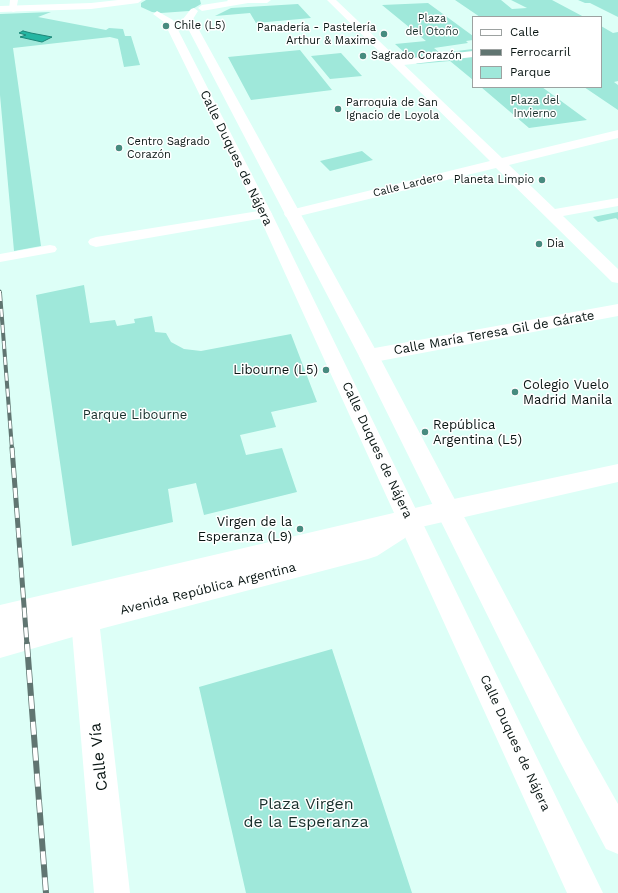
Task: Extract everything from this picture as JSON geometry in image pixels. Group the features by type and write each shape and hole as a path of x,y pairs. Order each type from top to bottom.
{"main road":[{"path":"91,6 139,0"},
{"path":"139,0 135,5 147,12"},
{"path":"231,0 245,1"},
{"path":"0,9 14,4 91,6 147,12 190,9 245,1 267,0"},
{"path":"331,0 618,278"},
{"name":"Calle Duques de Nájera","path":"190,9 188,19 369,356 571,751 618,836"},
{"name":"Calle Duques de Nájera","path":"147,12 168,20 265,214 411,520 585,893"},
{"name":"Calle Lardero","path":"292,214 618,134"},
{"path":"551,214 618,202"},
{"path":"96,242 265,214"},
{"name":"Calle María Teresa Gil de Gárate","path":"369,356 618,310"},
{"name":"Avenida República Argentina","path":"0,618 449,510 618,473"},
{"name":"Avenida República Argentina","path":"0,644 368,548 411,520"},
{"name":"Calle Vía","path":"76,623 112,893"}],"street":[{"path":"395,63 472,54"},
{"path":"0,258 50,250"}],"green space":[{"path":"146,0 200,0 201,4 189,11 161,13 152,12 141,7 141,3"},
{"path":"455,0 501,0 512,9 527,8 511,0 552,0 582,16 479,16"},
{"path":"578,0 618,0 618,17 590,3 585,3"},
{"name":"Plaza del Otoño","path":"428,3 472,35 472,40 466,41 468,43 434,48 440,53 472,49 472,79 450,61 417,64 395,44 426,41 382,5"},
{"path":"298,4 311,18 256,23 250,13 215,16 231,8"},
{"path":"51,12 38,17 106,30 109,28 123,29 125,36 131,36 140,65 124,67 118,39 110,37 13,48 41,246 14,251 0,95 0,14"},
{"path":"602,27 613,33 618,32 618,81 614,82 618,85 618,110 585,88 602,88"},
{"path":"300,50 332,90 251,100 228,57"},
{"path":"341,53 362,76 330,79 311,56"},
{"name":"Plaza del Invierno","path":"482,88 543,88 587,120 529,128"},
{"path":"362,151 373,160 330,171 320,161"},
{"path":"618,212 618,220 616,218 598,222 593,217"},
{"name":"Parque Libourne","path":"84,285 90,323 115,320 117,326 135,323 134,319 152,316 155,332 166,333 171,342 184,349 201,351 291,334 317,402 271,412 276,427 240,435 246,455 282,448 297,492 204,515 196,483 168,489 173,522 72,546 36,295"},
{"name":"Plaza Virgen de la Esperanza","path":"332,649 412,893 246,893 199,687"}],"shaded area":[{"path":"23,31 52,37 42,42 20,37 26,35 19,33"}],"railway":[{"path":"0,293 12,449"},
{"path":"12,448 27,645"},
{"path":"27,644 46,893"}],"place":[{"name":"Chile (L5)","path":"166,26"},
{"name":"Panadería - Pastelería Arthur & Maxime","path":"384,34"},
{"name":"Sagrado Corazón","path":"363,56"},
{"name":"Parroquia de San Ignacio de Loyola","path":"338,109"},
{"name":"Centro Sagrado Corazón","path":"119,148"},
{"name":"Planeta Limpio","path":"542,180"},
{"name":"Dia","path":"539,244"},
{"name":"Libourne (L5)","path":"326,370"},
{"name":"Colegio Vuelo Madrid Manila","path":"515,392"},
{"name":"República Argentina (L5)","path":"425,432"},
{"name":"Virgen de la Esperanza (L9)","path":"300,529"}]}
